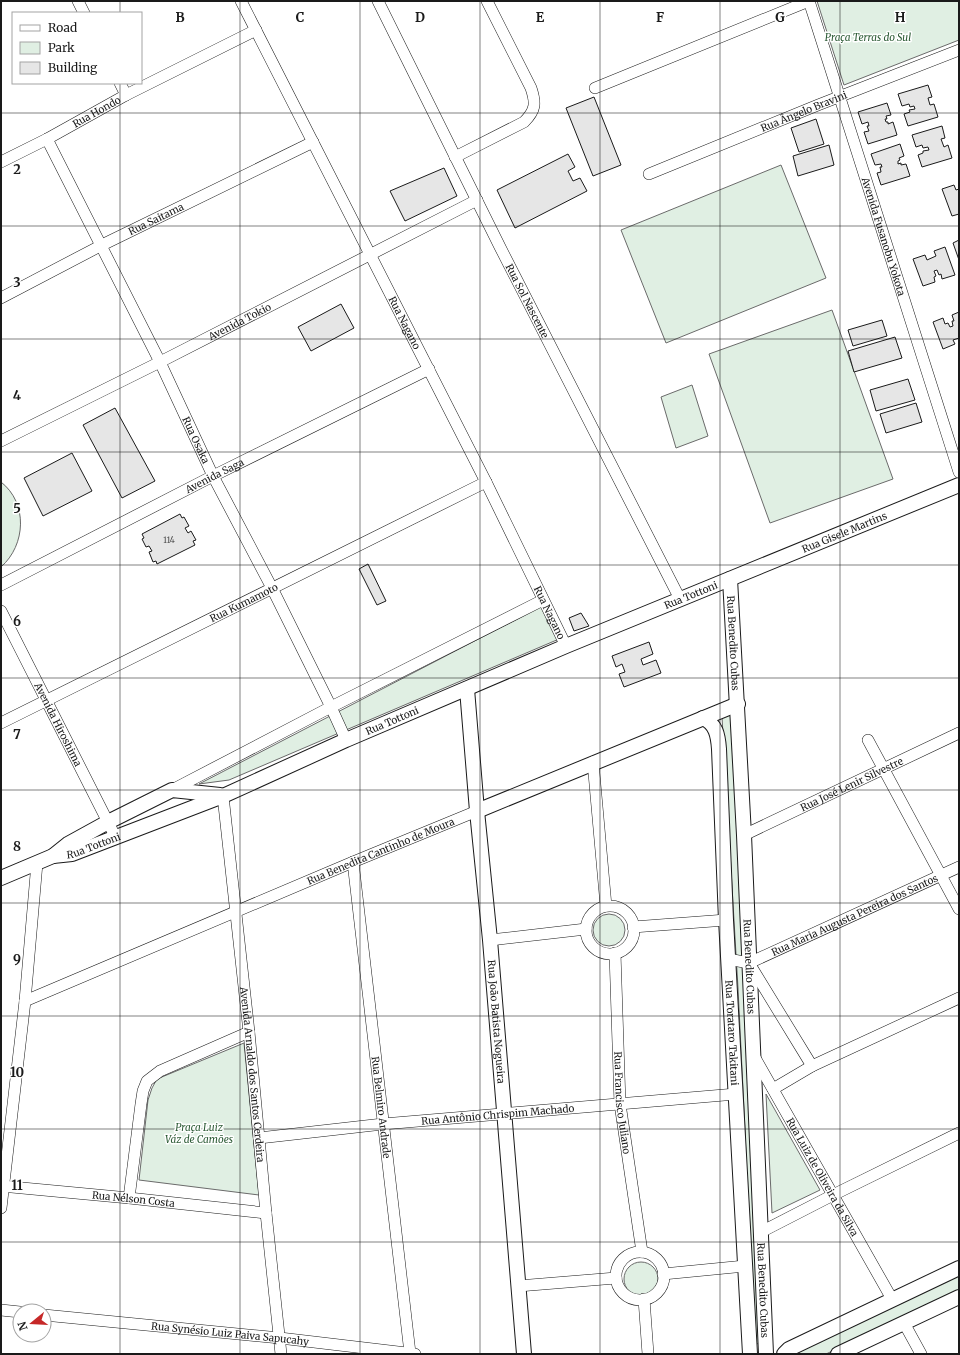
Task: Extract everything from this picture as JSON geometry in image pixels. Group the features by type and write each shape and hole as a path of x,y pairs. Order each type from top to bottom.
{"street":[{"path":"78,1 84,12"},
{"name":"Rua Nagano","path":"241,1 486,482 566,646"},
{"name":"Rua Sol Nascente","path":"378,1 476,200 680,599"},
{"path":"455,157 524,122 531,115 534,106 534,97 530,88 487,1"},
{"path":"596,88 809,1"},
{"name":"Avenida Fusanobu Yokota","path":"809,1 959,472"},
{"name":"Rua Hondo","path":"1,162 47,139 126,95 256,30"},
{"name":"Rua Ângelo Bravini","path":"649,174 959,50"},
{"path":"120,84 126,95"},
{"name":"Rua Osaka","path":"47,139 160,362 213,476 272,588 346,740"},
{"name":"Rua Saitama","path":"1,298 102,246 313,142"},
{"name":"Avenida Tokio","path":"1,440 160,362 476,200"},
{"name":"Avenida Saga","path":"1,586 213,476 429,369"},
{"name":"Rua Kumamoto","path":"1,723 486,482"},
{"name":"Rua Gisele Martins","path":"730,579 959,485"},
{"name":"Rua Tottoni","path":"53,856 72,854 223,796 346,740 566,646 730,579"},
{"name":"Rua Benedito Cubas","path":"730,579 738,704 766,1354"},
{"name":"Rua Tottoni","path":"1,878 53,856 68,844 108,822 543,600"},
{"name":"Avenida Hiroshima","path":"1,611 116,838"},
{"name":"Rua João Batista Nogueira","path":"467,689 505,1114 524,1354"},
{"name":"Rua Benedita Cantinho de Moura","path":"25,1001 593,762 738,704"},
{"name":"Rua Torataro Takitani","path":"703,718 712,724 716,731 719,749 726,920 750,1354"},
{"name":"Rua José Lenir Silvestre","path":"744,836 959,733"},
{"path":"868,740 959,909"},
{"path":"719,749 725,746 740,749"},
{"path":"593,762 606,906"},
{"path":"172,790 223,796"},
{"name":"Avenida Arnaldo dos Santos Cerdeira","path":"223,796 249,1032 281,1354"},
{"name":"Rua Belmiro Andrade","path":"353,862 383,1124 413,1354"},
{"path":"1,1208 2,1186 25,1001 37,863"},
{"name":"Rua Maria Augusta Pereira dos Santos","path":"749,963 959,867"},
{"path":"606,906 612,906 629,915 633,927 632,937 628,944 622,950 615,953 605,953 597,950 587,937 586,929 591,915 597,910 606,906"},
{"path":"633,927 726,920"},
{"path":"490,940 586,929"},
{"name":"Rua Francisco Juliano","path":"615,953 620,1104 642,1252"},
{"path":"728,959 749,963 812,1066"},
{"path":"773,1089 812,1066 959,998"},
{"path":"129,1198 141,1104 143,1091 147,1081 160,1071 249,1032"},
{"name":"Rua Luiz de Oliveira da Silva","path":"753,1056 892,1299"},
{"name":"Rua Antônio Chrispim Machado","path":"259,1138 383,1124 736,1094"},
{"path":"761,1232 959,1133"},
{"name":"Rua Nélson Costa","path":"2,1186 266,1213"},
{"path":"642,1252 652,1256 658,1261 663,1274 662,1283 658,1290 652,1296 644,1299 635,1299 627,1296 621,1290 616,1278 620,1261 630,1254 642,1252"},
{"path":"663,1274 744,1266"},
{"path":"784,1354 790,1349 959,1268"},
{"path":"518,1286 616,1278"},
{"path":"838,1354 959,1297"},
{"path":"644,1299 648,1354"},
{"path":"1,1310 12,1311"},
{"name":"Rua Synésio Luiz Paiva Sapucahy","path":"52,1316 280,1338 413,1354"},
{"path":"904,1323 921,1354"}],"green space":[{"name":"Praça Terras do Sul","path":"817,1 959,1 959,40 844,85"},
{"path":"781,165 826,278 666,343 621,230"},
{"path":"832,310 893,479 770,523 709,354"},
{"path":"692,385 708,436 676,448 661,397"},
{"path":"1,482 10,491 16,501 20,524 19,536 15,547 9,558 1,567"},
{"path":"542,606 559,639 229,780 199,784"},
{"path":"731,714 736,771 761,1343 756,1344 750,1268 738,988 722,717"},
{"path":"606,914 612,914 621,918 625,930 621,942 612,946 606,946 597,942 593,933 593,927 597,918"},
{"name":"Praça Luiz Váz de Camões","path":"244,1043 259,1195 139,1180 148,1100 157,1079"},
{"path":"766,1094 820,1190 772,1213"},
{"path":"641,1262 653,1267 658,1279 653,1291 641,1296 629,1291 624,1279 629,1267"},
{"path":"959,1274 959,1291 826,1354 795,1354 800,1350"}],"building":[{"path":"928,85 932,97 928,98 930,105 934,104 938,117 908,126 904,114 910,112 909,110 915,109 914,106 910,107 909,104 902,106 898,94"},
{"path":"594,97 621,165 593,176 566,108"},
{"path":"887,103 891,115 886,116 887,119 885,119 888,124 893,122 897,135 868,144 864,132 869,131 867,126 869,126 868,122 862,124 858,112"},
{"path":"816,119 824,144 799,152 791,128"},
{"path":"942,126 945,138 941,139 944,147 948,145 952,158 922,167 918,155 923,153 923,151 929,150 928,147 923,148 922,145 916,147 912,135"},
{"path":"900,144 904,156 899,158 900,160 898,161 898,164 906,164 910,176 881,185 877,173 881,172 880,167 882,167 881,164 875,165 871,154"},
{"path":"829,145 834,165 798,176 793,156"},
{"path":"568,154 575,167 568,171 573,181 580,178 587,191 515,228 497,190"},
{"path":"444,168 457,196 405,221 390,191"},
{"path":"954,185 956,190 959,189 959,214 952,216 942,189"},
{"path":"959,240 959,260 953,243"},
{"path":"945,247 955,275 942,279 941,274 939,275 937,270 934,271 936,276 934,277 935,282 923,286 913,259 925,255 927,260 936,256 934,251"},
{"path":"341,304 354,328 311,351 298,327"},
{"path":"959,312 959,338 953,340 955,344 943,349 933,322 943,318 945,324 948,323 950,327 953,326 952,321 954,321 952,315"},
{"path":"882,320 887,336 853,346 848,330"},
{"path":"895,337 902,358 854,372 848,351"},
{"path":"908,379 915,400 876,411 870,390"},
{"path":"916,403 922,422 886,433 880,414"},
{"path":"115,408 155,481 122,498 83,425"},
{"path":"72,453 92,491 43,516 24,478"},
{"path":"180,514 182,518 184,517 189,526 185,528 188,533 191,531 196,540 193,541 195,545 157,564 156,561 153,562 149,552 152,551 149,546 146,547 142,539 144,538 142,534"},
{"path":"368,564 386,601 377,605 359,569"},
{"path":"581,613 589,626 574,631 569,618"},
{"path":"649,642 653,654 641,659 643,665 656,660 661,673 624,687 619,674 625,672 622,664 616,667 612,656"}]}
